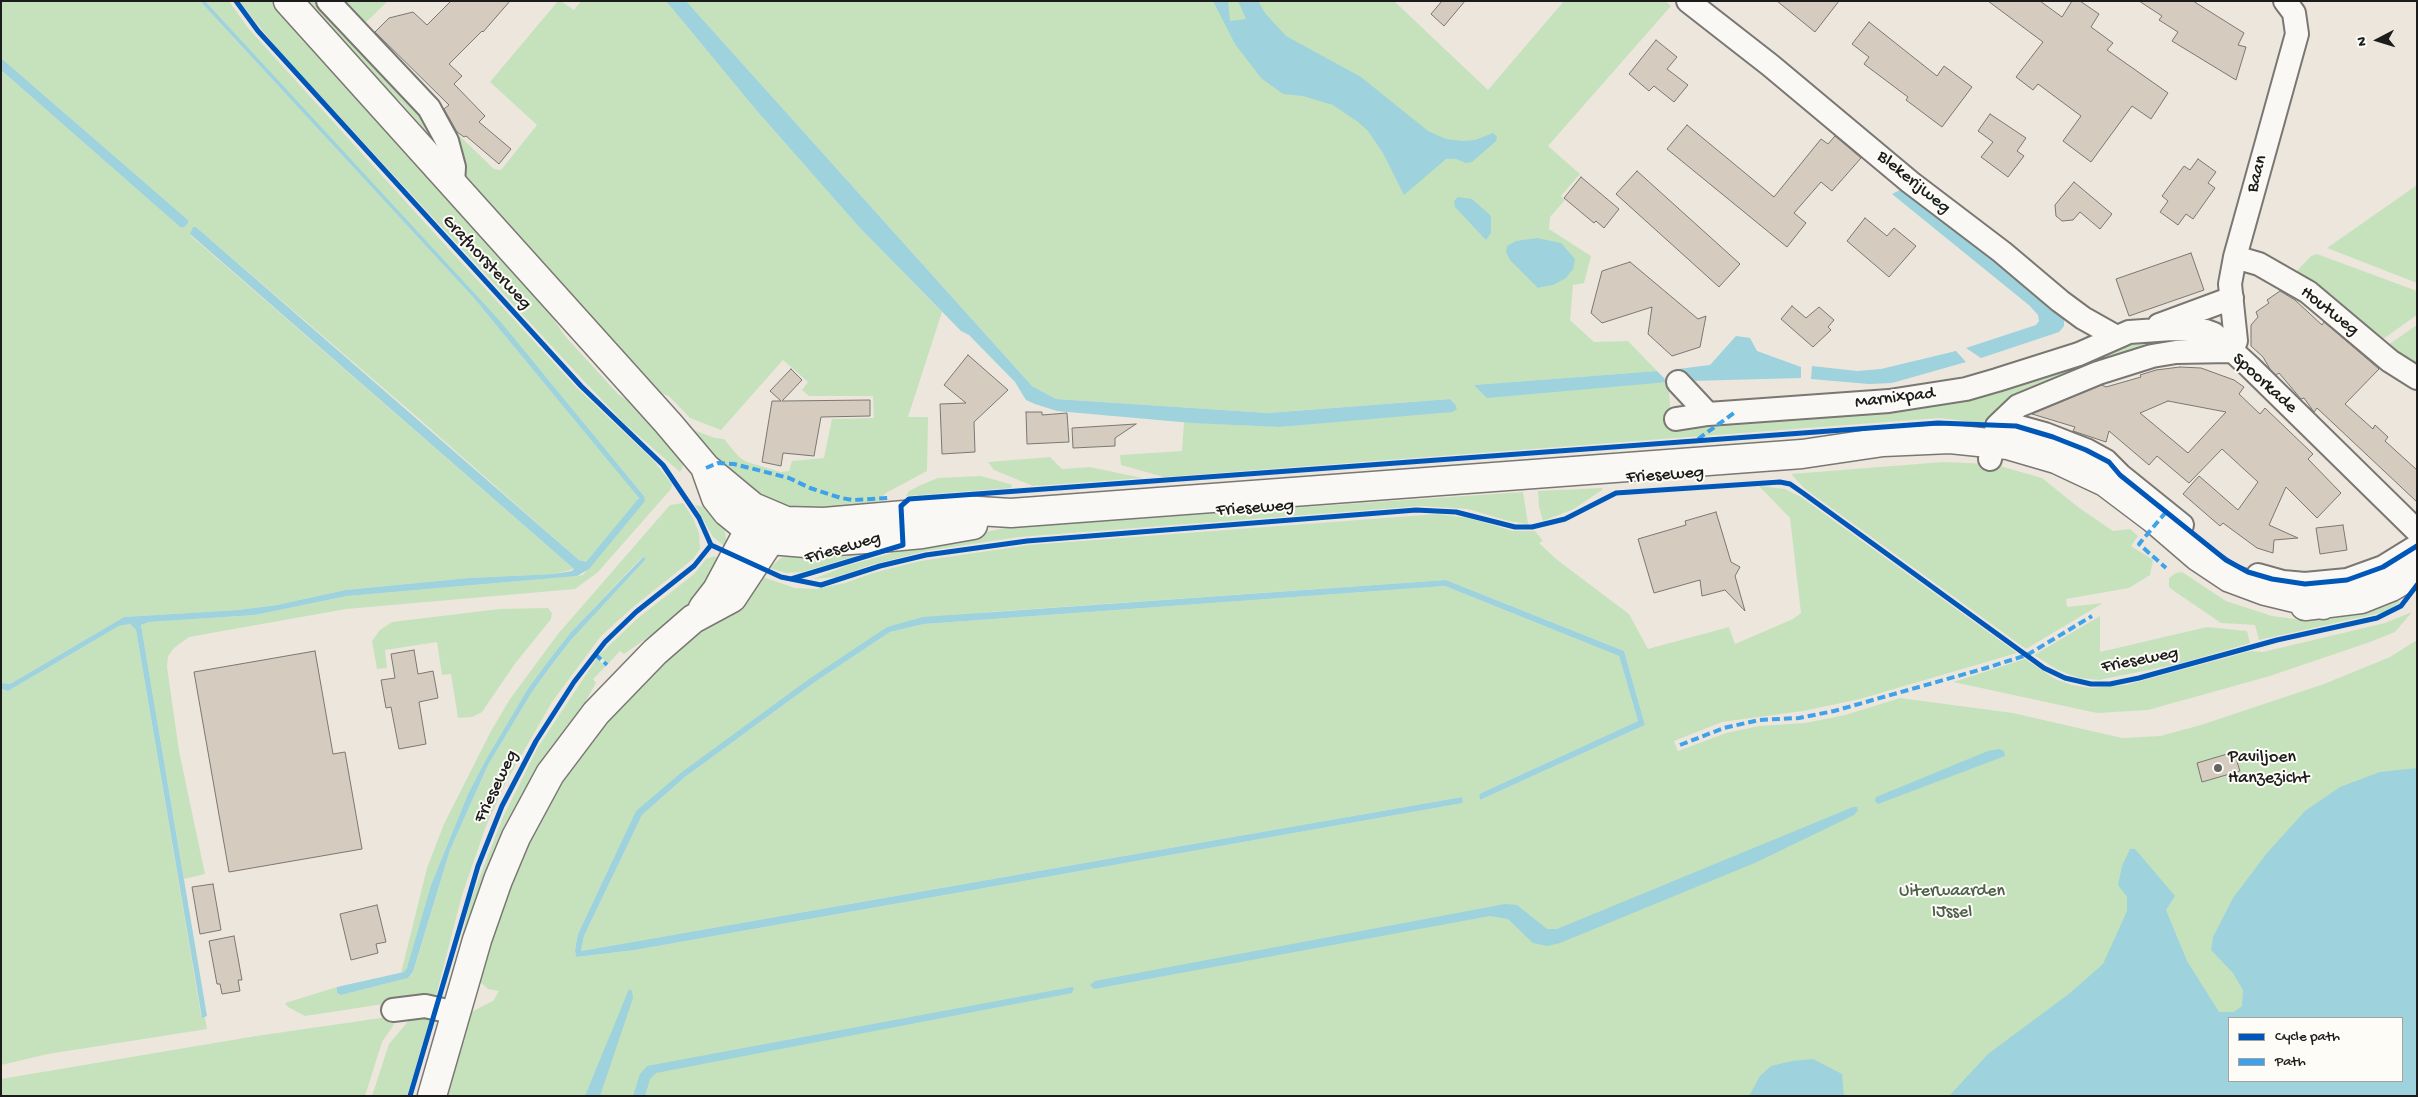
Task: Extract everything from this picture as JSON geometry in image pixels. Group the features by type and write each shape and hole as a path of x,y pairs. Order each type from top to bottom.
{"main road":[{"name":"Grafhorsterweg","path":"288,1 706,468 745,501 764,529"},
{"name":"Frieseweg","path":"764,529 792,521 824,522 962,510 1011,512 1802,454 1883,442 1944,439 1993,443 2022,448 2056,459 2105,482 2197,556 2230,578 2265,591 2323,605 2370,596 2417,572"},
{"path":"432,1096 498,880 516,837 550,774 571,744 616,691 654,652 693,619 732,598 749,575 764,529"}],"street":[{"path":"328,1 430,108 447,142 454,167 453,184"},
{"name":"Blekerijweg","path":"1688,1 1828,112 1910,182 2002,252 2060,301 2082,318 2115,336"},
{"name":"Baan","path":"2231,351 2236,341 2230,284 2297,34 2294,13 2284,1"},
{"name":"Houtweg","path":"2236,257 2259,264 2308,292 2390,361 2417,378"},
{"path":"2115,336 2149,329 2232,298"},
{"path":"2149,329 2172,328 2210,332 2231,351"},
{"name":"Marnixpad","path":"1708,414 1889,401 1966,389 2079,354 2115,336"},
{"name":"Spoorkade","path":"1993,443 2018,406 2126,364 2166,353 2231,351 2417,531"},
{"path":"1678,382 1708,414"},
{"path":"1676,419 1708,414"},
{"path":"2123,496 2226,560 2248,572 2272,580 2305,584 2347,580 2383,566 2417,546"},
{"path":"393,1010 425,1006 456,1013"}],"green space":[{"path":"1,1 200,1 473,297 638,496 638,501 586,562 579,560 417,417 196,227 193,227 190,235 574,569 554,574 469,578 345,590 277,605 238,610 124,617 10,684 1,683 1,70 180,227 183,228 188,220 1,58"},
{"path":"205,1 229,1 248,28 426,224 574,385 653,460 672,484 671,489 598,572 575,589 346,609 189,637 174,648 168,656 167,667 179,751 205,874 184,879 141,625 149,622 255,615 347,596 583,575 644,496 545,376"},
{"path":"239,1 272,1 537,295 565,336 618,394 644,412 682,461 683,467 680,472 624,423 582,379 278,50"},
{"path":"301,1 323,1 404,88 438,146 401,102 379,85"},
{"path":"343,1 388,1 365,23"},
{"path":"558,1 574,10 581,1 666,1 757,111 859,227 942,312 908,417 928,417 927,471 886,493 871,509 808,514 771,506 721,466 688,428 715,438 724,439 739,457 747,462 781,472 789,471 792,461 824,458 832,419 874,418 873,396 809,396 802,390 808,382 783,360 721,430 690,418 669,396 653,391 461,175 443,120 494,169 501,170 537,125 490,82"},
{"path":"686,1 1394,1 1488,90 1564,1 1665,1 1671,6 1548,146 1580,174 1561,196 1565,200 1550,217 1549,229 1591,256 1584,283 1573,285 1570,320 1594,342 1628,341 1657,371 1474,385 1668,382 1672,426 1888,407 2123,342 2205,338 2006,403 1982,423 1939,418 1164,477 1121,465 1120,455 1182,451 1184,422 1279,427 1457,409 1450,399 1268,413 1056,399 1032,386","holes":["1561,243 1553,285 1538,288"]},
{"path":"2417,185 2417,283 2327,248"},
{"path":"2317,254 2417,291 2417,315 2383,339 2323,289 2296,272 2311,256"},
{"path":"2417,325 2417,365 2388,345"},
{"path":"1050,457 1062,469 1090,467 1142,478 1033,486 994,470 988,462"},
{"path":"1943,462 1993,464 2042,478 2078,507 2113,531 2130,529 2138,536 2131,546 2153,560 2150,575 2129,588 2066,599 2067,607 2103,603 2026,649 1805,489 1791,474"},
{"path":"981,476 1012,485 1011,488 906,496 909,491 938,478"},
{"name":"Uiterwaarden IJssel","path":"1759,486 1785,489 1801,497 2017,653 1860,699 1803,711 1722,722 1674,741 1678,751 1726,733 1759,726 1805,723 1845,715 1900,698 2013,713 2122,738 2160,736 2201,725 2324,684 2390,657 2417,640 2417,859 2136,1096 445,1096 469,1013 493,1001 499,991 488,989 478,980 521,855 555,790 576,759 618,706 760,576 795,588 816,589 845,583 873,573 920,561 1029,545 1437,514 1469,518 1513,531 1535,531 1543,541 1539,543 1556,559 1629,614 1648,649 1729,627 1735,644 1793,619 1801,613 1790,518","holes":["1446,580 1624,651 1645,725 1480,800 1479,794 1638,721 1619,656 1445,586 924,624 890,632 812,684 685,777 642,815 584,936 581,951 1462,797 1463,803 635,950 576,957 575,950 578,934 637,811 887,627 989,612"]},
{"path":"1602,488 1602,490 1574,509 1543,521 1539,507 1538,491"},
{"path":"1523,492 1528,524 1508,521 1468,509 1421,506 1019,537 926,551 871,565 836,577 813,579 846,566 907,549 1023,524 1057,524"},
{"path":"683,503 693,518 699,533 700,549 693,559 632,608 601,636 552,702 506,782 486,826 462,895 436,996 305,1016 288,1007 285,1003 337,987 337,993 341,995 408,978 413,973 450,850 488,765 532,692 571,640 646,559 642,557 571,632 529,687 468,794 431,885 409,965 405,972 401,973 427,868 444,824 491,731 510,699 558,634 670,505"},
{"path":"695,505 714,509 724,523 727,548 713,537"},
{"path":"865,553 803,572 786,573 769,568 781,558 790,555"},
{"path":"714,556 722,559 695,604 624,654 620,651 608,664 599,655 638,618 694,574 706,559"},
{"path":"2182,572 2226,601 2272,616 2302,620 2326,619 2358,615 2398,600 2400,602 2385,612 2259,640 2255,625 2221,623 2169,587 2169,578 2176,573"},
{"path":"548,608 552,613 551,619 514,665 482,712 472,717 458,718 451,674 442,675 437,642 385,650 387,668 377,669 372,641 380,630 392,622 499,609"},
{"path":"2412,612 2395,632 2370,642 2270,676 2148,710 2097,713 1953,682 2025,659 2055,679 2072,685 2091,688 2126,685 2251,651 2263,652 2385,623"},
{"path":"2100,616 2100,652 2207,627 2247,631 2250,643 2178,664 2099,680 2079,678 2058,670 2034,655"},
{"path":"130,624 136,630 201,1015 205,1018 207,1029 48,1054 1,1065 1,689 8,691 119,626"},
{"path":"597,658 605,667 593,679 596,683 574,722 449,986 471,899 503,817 538,747"},
{"path":"415,1013 431,1016 407,1096 372,1096 389,1044"},
{"path":"388,1017 394,1021 393,1026 382,1042 365,1096 1,1096 1,1079 256,1036"}],"water":[{"path":"200,1 205,1 499,320 644,496 645,501 589,569 577,576 347,596 255,615 149,622 141,625 207,1016 202,1018 136,630 130,624 119,626 8,691 1,689 1,683 10,684 124,617 238,610 277,605 345,590 469,578 554,574 574,569 190,234 193,227 196,227 579,560 586,562 639,498 473,297"},
{"path":"666,1 686,1 1032,386 1056,399 1268,413 1450,399 1457,409 1452,412 1279,427 1192,423 1057,411 1026,400 1015,382 969,335 961,331 859,227 757,111"},
{"path":"1213,1 1228,1 1230,21 1246,19 1238,1 1258,1 1265,13 1286,36 1361,77 1428,131 1446,139 1463,141 1475,140 1493,133 1497,137 1496,141 1472,162 1466,163 1456,159 1446,159 1404,195 1383,153 1368,131 1358,122 1333,105 1303,96 1283,94 1261,78 1235,44"},
{"path":"1,58 188,220 188,223 183,228 180,227 1,70"},
{"path":"1904,188 2054,309 2064,319 2064,326 2059,332 1981,358 1966,348 2036,325 2039,321 2038,315 2030,306 1892,194"},
{"path":"1458,197 1472,199 1491,216 1491,233 1486,240 1455,207 1454,201"},
{"path":"1537,238 1561,243 1575,259 1573,269 1566,278 1553,285 1538,288 1510,260 1506,252 1507,246 1516,241"},
{"path":"1736,336 1750,338 1757,351 1801,367 1801,378 1690,381 1678,369 1710,365"},
{"path":"1956,351 1966,362 1892,383 1869,384 1811,379 1812,366 1857,371 1881,369"},
{"path":"1657,371 1668,382 1487,398 1474,385"},
{"path":"643,557 646,559 571,640 551,666 532,692 488,765 450,850 413,972 408,978 341,995 337,993 337,987 404,972 407,968 431,885 468,794 487,758 529,687 550,659 571,632"},
{"path":"1446,580 1624,651 1645,725 1480,800 1479,794 1638,721 1619,656 1445,586 924,624 890,632 812,684 685,777 642,815 584,936 581,951 1462,797 1463,803 635,950 576,957 575,950 578,934 636,811 682,772 809,679 887,627 923,617"},
{"path":"1999,749 2004,751 2005,756 1878,804 1875,801 1876,797 1988,751"},
{"path":"2417,768 2417,1096 1949,1096 1988,1054 2070,993 2103,964 2127,911 2127,897 2118,885 2122,866 2130,849 2135,849 2175,896 2166,910 2187,961 2219,1012 2234,1012 2242,1006 2243,990 2233,973 2211,950 2213,937 2233,898 2267,853 2305,811 2340,787 2380,772"},
{"path":"1853,807 1857,807 1858,810 1854,815 1757,862 1560,943 1547,946 1533,943 1508,919 1490,916 1094,989 1090,985 1095,981 1505,904 1517,905 1547,929 1557,929"},
{"path":"1074,988 1072,993 656,1073 650,1079 645,1096 633,1096 640,1074 647,1066"},
{"path":"629,989 632,991 633,998 600,1096 585,1096"},
{"path":"1813,1059 1842,1074 1844,1096 1749,1096 1760,1076 1771,1066"}],"building":[{"path":"451,1 510,1 483,32 449,64 462,76 454,84 485,116 479,122 511,149 499,164 466,136 464,137 457,132 444,109 449,105 375,32 389,18 413,12 427,25"},
{"path":"1442,1 1465,1 1444,26 1431,14"},
{"path":"1777,1 1839,1 1815,32"},
{"path":"1988,1 2040,1 2062,17 2072,1 2080,1 2099,14 2091,27 2113,43 2107,50 2168,93 2151,119 2132,106 2091,162 2063,141 2081,116 2038,84 2033,90 2016,77 2043,42"},
{"path":"2139,1 2193,1 2244,33 2238,45 2246,47 2236,80 2172,41 2178,32 2159,20 2162,16"},
{"path":"1869,22 1937,76 1944,66 1972,87 1942,127 1906,100 1908,97 1864,64 1869,57 1852,44"},
{"path":"1656,40 1677,57 1667,69 1688,85 1674,102 1654,86 1649,91 1629,74"},
{"path":"1990,114 2026,138 2017,151 2024,156 2008,177 1981,157 1993,142 1978,131"},
{"path":"1687,125 1774,197 1821,139 1828,144 1835,136 1861,158 1832,191 1821,182 1794,213 1806,223 1787,247 1667,149"},
{"path":"2198,159 2216,172 2208,183 2215,188 2193,219 2186,214 2178,225 2160,212 2168,201 2162,196 2184,166 2190,170"},
{"path":"1637,171 1740,264 1719,287 1616,194"},
{"path":"1581,177 1619,209 1604,228 1596,221 1594,223 1564,198"},
{"path":"2074,182 2112,214 2100,229 2080,212 2073,220 2062,221 2056,216 2055,205"},
{"path":"1865,218 1887,236 1894,228 1916,246 1889,277 1847,241"},
{"path":"2191,253 2204,290 2129,316 2116,279"},
{"path":"1630,262 1698,319 1706,316 1700,347 1672,356 1648,334 1652,307 1602,323 1591,313 1602,271"},
{"path":"2280,291 2295,300 2322,325 2324,322 2379,369 2345,404 2373,429 2375,425 2388,437 2385,441 2417,470 2417,502 2317,408 2314,412 2304,398 2301,399 2279,373 2276,375 2263,357 2251,346 2251,325 2258,317 2256,312 2269,303 2267,300"},
{"path":"1792,306 1806,318 1819,307 1834,320 1828,327 1831,330 1813,347 1781,319"},
{"path":"968,355 1008,390 974,422 975,452 942,454 940,404 966,403 944,385"},
{"path":"2180,367 2201,368 2234,380 2244,387 2239,394 2260,414 2265,408 2313,454 2308,459 2341,493 2317,518 2286,487 2269,525 2298,538 2274,540 2273,553 2257,548 2223,523 2220,526 2183,494 2199,476 2238,510 2258,482 2222,449 2189,483 2157,456 2149,465 2109,431 2106,442 2073,431 2075,427 2032,414 2102,385 2106,387 2141,377 2140,375 2156,370","holes":["2168,401 2226,412 2188,453 2140,413"]},
{"path":"791,369 802,380 782,401 870,400 870,416 821,417 814,456 783,453 781,466 762,462 772,401 781,401 770,391"},
{"path":"1026,412 1042,412 1042,415 1067,413 1069,442 1027,444"},
{"path":"1136,424 1115,438 1115,446 1073,448 1072,428"},
{"path":"1716,512 1731,562 1740,567 1735,576 1745,611 1725,590 1702,596 1700,580 1654,593 1638,539 1686,525 1685,521"},
{"path":"2343,525 2347,550 2320,554 2316,528"},
{"path":"414,650 418,674 433,671 438,698 419,702 426,744 399,749 391,707 386,708 381,680 395,678 391,654"},
{"path":"315,651 333,754 345,752 362,849 229,872 194,672"},
{"path":"2234,752 2240,771 2202,782 2197,763"},
{"path":"213,884 221,930 200,934 192,887"},
{"path":"377,905 386,942 376,944 378,953 351,960 340,914"},
{"path":"234,936 242,980 238,980 240,991 222,994 220,984 217,984 209,941"}],"marked path":[{"path":"1698,439 1734,413"},
{"path":"706,468 718,463 734,464 789,478 810,488 841,498 853,500 888,498"},
{"path":"2166,512 2139,544 2166,568"},
{"path":"1680,745 1724,728 1759,720 1799,718 1834,711 1986,668 2027,655 2092,616"},
{"path":"595,654 607,665"}],"cycle path":[{"path":"236,1 258,31 581,386 663,465 699,518 711,545"},
{"path":"791,579 903,545 901,506 909,499 1938,423 2016,426 2053,437 2086,450 2109,462 2120,475 2226,560 2248,572 2272,579 2305,584 2347,580 2383,567 2417,546"},
{"path":"711,545 781,577 821,585 880,566 926,555 1027,541 1416,510 1456,512 1515,527 1532,527 1565,519 1616,493 1780,482 1790,484 1803,493 2044,668 2065,678 2091,684 2110,684 2139,678 2277,640 2377,618 2401,606 2417,585"},
{"path":"410,1096 478,866 502,806 536,741 574,682 605,642 636,612 694,566 711,545"}],"place":[{"name":"Paviljoen Hanzezicht","path":"2218,768"}]}
